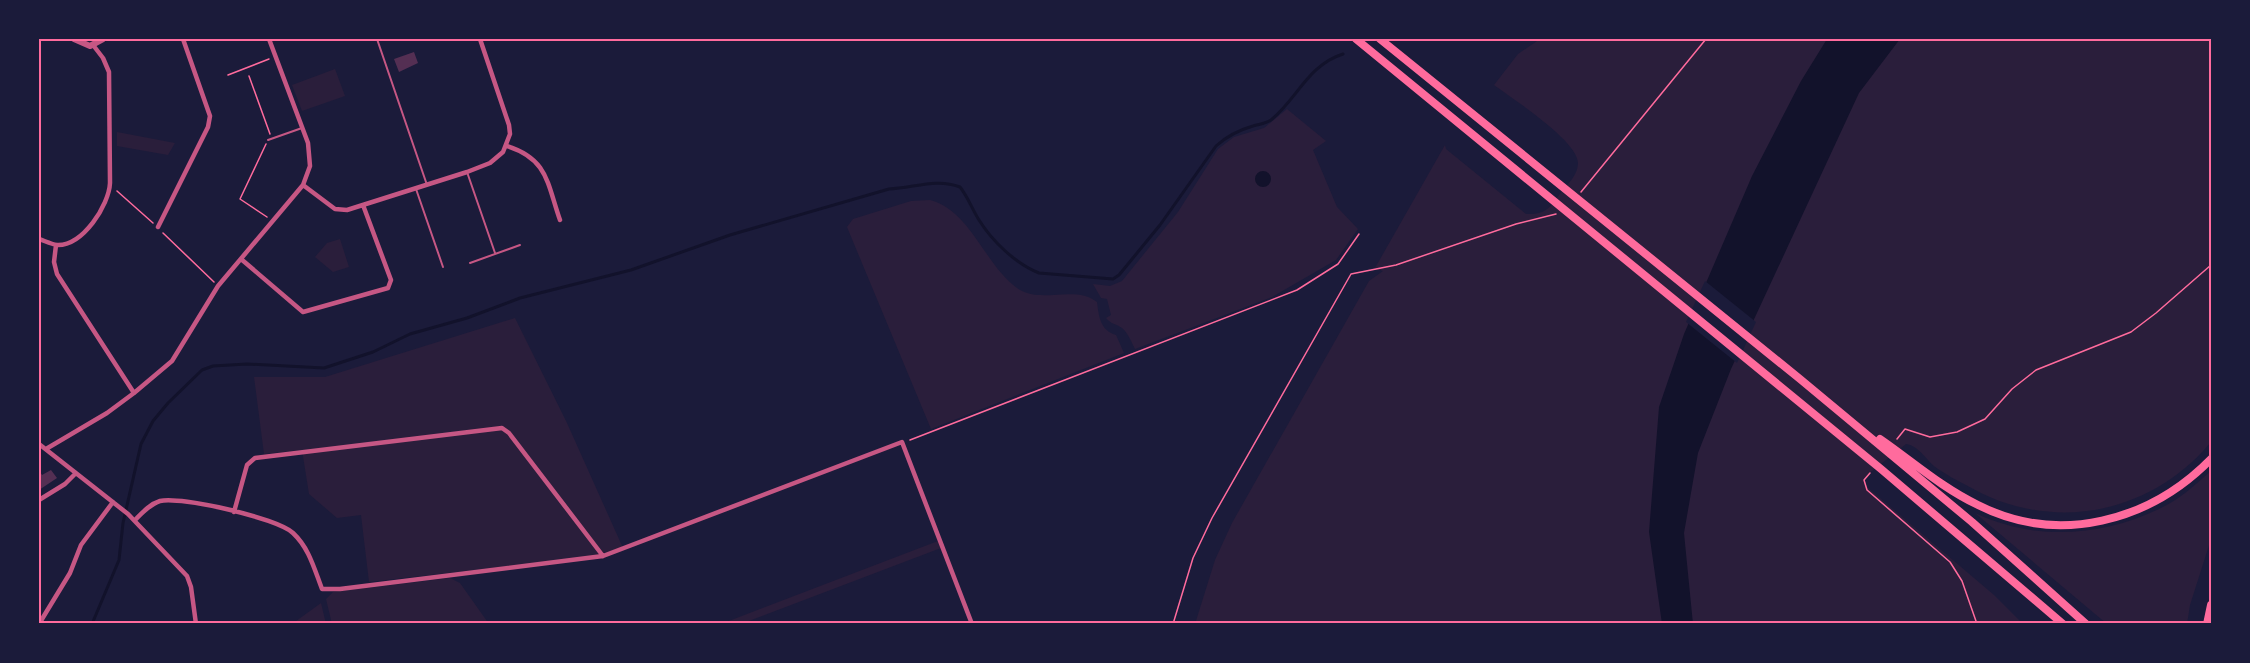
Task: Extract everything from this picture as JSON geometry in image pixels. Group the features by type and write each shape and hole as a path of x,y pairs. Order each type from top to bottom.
{"highway":[{"path":"1356,39 1881,469 2062,624"},
{"path":"1380,39 1842,414 1894,453 1980,507 2027,521 2071,525 2107,520 2144,508 2180,488 2211,459"},
{"path":"1894,453 2086,624"},
{"path":"2207,624 2211,604"}],"street":[{"path":"74,39 85,45 93,45 103,39"},
{"path":"158,227 208,127 210,116 183,39"},
{"path":"46,449 107,413 172,361 218,286 303,186 308,174 310,159 308,144 269,39"},
{"path":"303,186 335,209 347,210 467,172 490,163 504,152 507,146 509,125 480,39"},
{"path":"39,239 56,245 75,239 89,227 108,198 110,183 109,72 103,58 93,45"},
{"path":"507,146 526,153 540,166 560,220"},
{"path":"241,259 303,312 388,288 391,280 363,205"},
{"path":"56,245 54,262 57,274 134,393"},
{"path":"234,512 247,465 255,458 501,428 509,433 603,556"},
{"path":"135,520 154,504 172,500 198,503 276,522 291,531 304,546 322,589 340,589 603,556 902,442 972,624"},
{"path":"39,444 135,520 186,576 191,587 196,624"},
{"path":"39,500 65,484 76,473"},
{"path":"39,624 70,573 81,545 113,502"}],"lane":[{"path":"377,39 427,185"},
{"path":"268,140 302,128"},
{"path":"467,172 495,254"},
{"path":"416,189 443,267"},
{"path":"470,262 520,245"}],"path":[{"path":"1577,197 1706,39"},
{"path":"228,75 275,57"},
{"path":"249,76 270,134 240,199 273,221"},
{"path":"110,183 218,286"},
{"path":"1173,624 1194,558 1212,518 1350,274 1378,270 1516,224 1564,212"},
{"path":"902,442 1297,290 1338,264 1359,234"},
{"path":"1905,429 1930,437 1957,432 1985,419 2012,389 2036,370 2131,332 2211,265"},
{"path":"1864,480 1867,490 1950,562 1962,581 1977,624"}],"shaded area":[{"path":"1540,39 2211,39 2211,442 2186,467 2158,487 2128,501 2096,510 2064,512 2031,509 1998,500 1945,473 1911,445 1906,444 1867,475 1865,481 1867,487 1994,595 2023,624 1195,624 1215,560 1232,523 1369,281 1383,271 1375,268 1445,145 1446,149 1526,214 1539,213 1547,209 1575,175 1578,163 1568,144 1543,121 1494,85 1518,54"},
{"path":"1827,39 1900,39 1859,93 1731,369 1698,453 1684,533 1693,624 1662,624 1649,532 1659,407 1684,334 1752,176 1801,81"},
{"path":"335,69 345,96 302,111 292,85"},
{"path":"1287,109 1326,141 1313,150 1337,207 1358,229 1336,260 1272,297 1135,349 1124,330 1106,318 1111,315 1107,299 1101,298 1093,284 1110,286 1122,281 1178,212 1218,149 1234,137 1264,128"},
{"path":"117,132 175,143 168,155 117,146"},
{"path":"1260,171 1266,171 1271,179 1269,185 1260,187 1255,182 1255,176"},
{"path":"930,200 944,206 967,226 995,266 1017,288 1036,295 1078,295 1097,302 1103,326 1116,335 1124,353 931,429 847,227 853,219 911,201"},
{"path":"340,239 349,267 333,272 315,257 327,243"},
{"path":"515,318 567,423 623,548 588,557 369,582 361,515 337,518 309,494 302,450 264,454 254,377 325,377"},
{"path":"2211,471 2211,539 2190,605 2187,624 2107,624 1975,513 2020,528 2067,532 2090,530 2137,518 2159,509 2180,497"},
{"path":"938,541 941,548 741,624 721,624"},
{"path":"450,578 460,583 489,624 332,624 326,599 333,592"},
{"path":"321,603 326,624 292,624"}],"pier":[{"path":"1705,281 1756,322 1737,363 1686,322"}],"building":[{"path":"414,52 418,63 399,72 394,59"},
{"path":"39,470 42,475 51,470 57,478 39,490"}],"waterway":[{"path":"92,624 119,560 123,523 141,444 153,421 202,370 213,366 247,364 324,368 373,352 410,334 467,318 520,298 631,270 730,235 889,189 925,184 942,183 960,187 991,236 1013,258 1030,269 1039,273 1113,279 1119,275 1160,225 1216,146 1238,131 1271,120 1312,74 1331,59 1343,54"}]}
